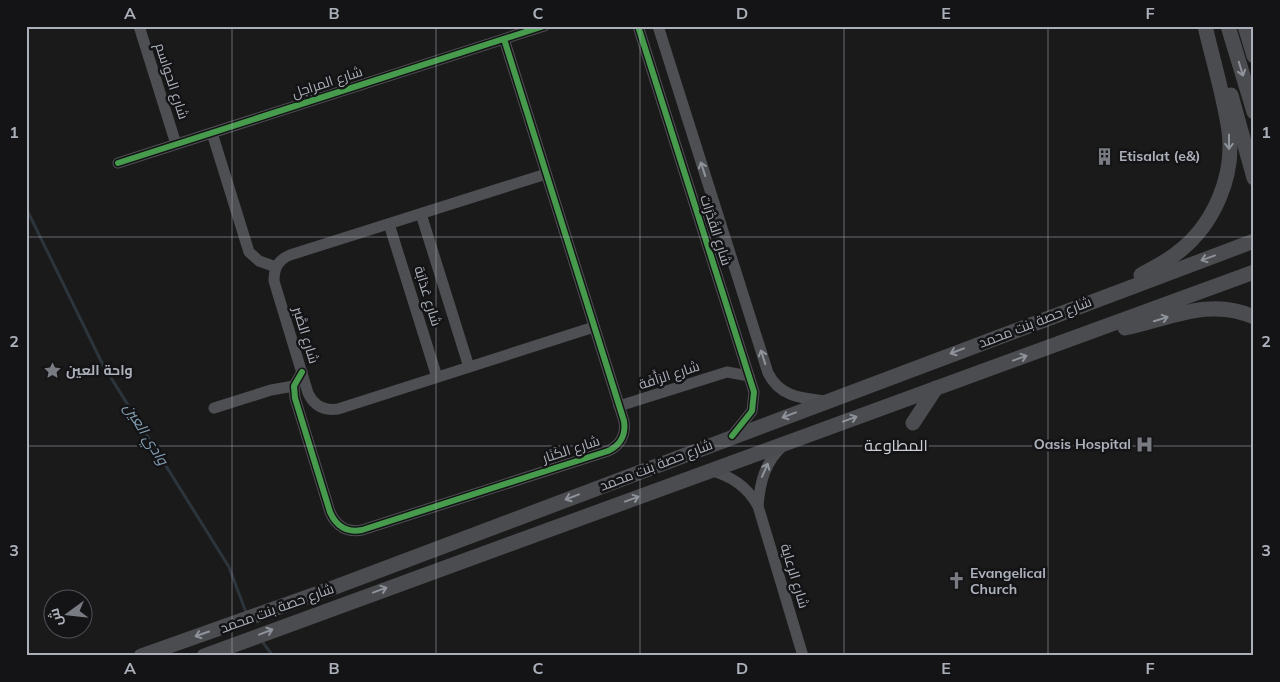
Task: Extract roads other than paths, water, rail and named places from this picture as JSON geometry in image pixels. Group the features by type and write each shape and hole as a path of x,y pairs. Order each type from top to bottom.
{"main road":[{"path":"1102,297 1177,253 1198,234 1219,199 1229,160 1229,132 1205,26"},
{"path":"1211,26 1254,178"},
{"path":"1228,26 1254,112"},
{"path":"1245,26 1254,56"},
{"name":"شارع حصة بنت محمد","path":"141,656 330,589 1254,241"},
{"name":"شارع حصة بنت محمد","path":"204,656 1254,272"},
{"path":"1079,337 1133,327 1200,308 1222,308 1254,317"},
{"path":"913,423 936,388"}],"street":[{"name":"شارع الحواسم","path":"139,26 176,144"},
{"name":"شارع المراجل","path":"118,163 544,26"},
{"name":"شارع القُدْرَات","path":"638,26 754,392 754,405 749,417 732,436"},
{"name":"شارع القُدْرَات","path":"658,26 768,373 776,384 792,396 825,401"},
{"name":"شارع الكَنَار","path":"294,386 295,398 330,512 341,527 357,531 608,451 621,440 624,431 619,406 504,39"},
{"path":"212,132 248,252 259,261 276,268 281,260 290,255 546,174"},
{"name":"شارع عَدَابَة","path":"421,214 469,367"},
{"name":"شارع عَدَابَة","path":"389,224 437,377"},
{"name":"شارع الصَّبر","path":"276,268 274,281 311,398 318,406 328,409 338,408 594,327"},
{"path":"730,315 748,310"},
{"path":"727,372 742,352"},
{"path":"214,408 271,390 294,386 302,372"},
{"name":"شارع الرَأَفَة","path":"619,406 727,372 749,376"},
{"name":"شارع الرعاية","path":"758,506 765,470 778,450 788,442"},
{"name":"شارع الرعاية","path":"709,470 721,474 742,486 758,506 803,656"}],"waterway":[{"name":"وادي العين","path":"26,208 103,365 229,567 247,615"},
{"name":"وادي العين","path":"261,640 273,656"}],"place":[{"name":"Etisalat (e&)","path":"1105,156"},
{"name":"واحة العين","path":"52,370"},
{"name":"Oasis Hospital","path":"1145,444"},
{"name":"Evangelical Church","path":"956,581"}],"district":[{"name":"المطاوعة","path":"896,445"}]}
